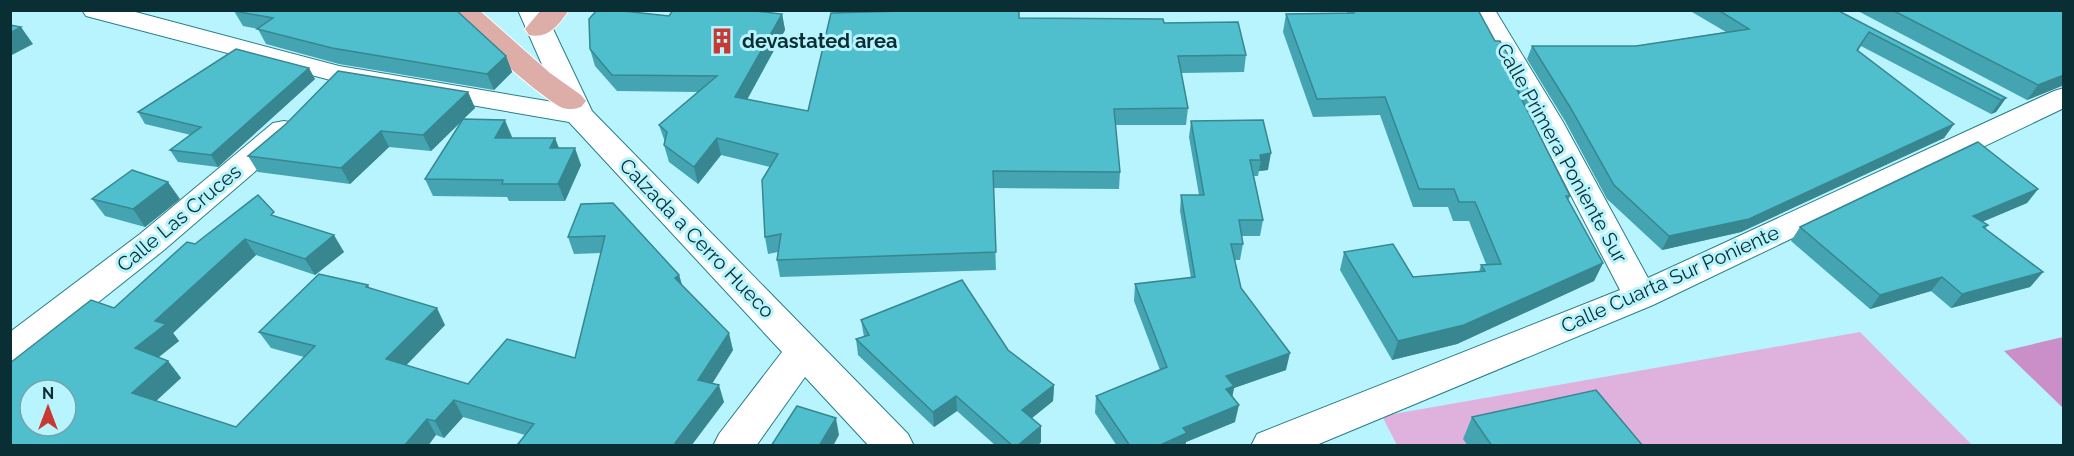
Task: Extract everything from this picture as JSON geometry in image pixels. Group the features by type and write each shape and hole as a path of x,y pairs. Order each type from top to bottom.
{"main road":[{"path":"463,10 575,108"}],"street":[{"path":"95,10 338,74 575,108"},
{"name":"Calle Primera Poniente Sur","path":"1482,10 1548,122 1641,296"},
{"name":"Calzada a Cerro Hueco","path":"542,17 575,108 894,446"},
{"name":"Calle Las Cruces","path":"10,352 152,242 282,132 338,74"},
{"path":"1995,97 2026,113"},
{"name":"Calle Cuarta Sur Poniente","path":"1271,446 1641,296 2064,97"},
{"path":"733,446 804,350"}],"shaded area":[{"path":"1860,332 1972,445 1397,445 1382,416"},
{"path":"2064,337 2063,408 2004,351"}],"building":[{"path":"456,10 506,56 487,74 332,48 257,29 273,18 234,11"},
{"path":"597,10 669,16 673,10 748,10 782,14 735,97 808,111 831,13 1019,10 1019,18 1163,19 1164,23 1238,22 1246,55 1178,56 1188,108 1114,109 1120,172 993,171 996,252 777,260 781,234 765,237 762,180 778,154 717,138 694,167 664,145 667,132 659,125 717,76 612,75 590,49 589,19"},
{"path":"1353,10 1478,10 1495,41 1500,41 1542,113 1517,90 1570,196 1566,196 1603,263 1464,325 1398,341 1344,252 1393,244 1413,277 1485,271 1481,265 1501,264 1475,202 1459,202 1454,189 1419,189 1385,97 1317,99 1286,14 1354,13"},
{"path":"1718,10 1837,10 2006,98 2001,100 1869,32 1857,50 1954,124 1749,219 1669,236 1614,185 1532,46 1636,46 1749,29"},
{"path":"1892,10 2064,10 2064,75 2038,85"},
{"path":"10,25 21,27 10,33"},
{"path":"236,49 309,68 211,155 170,150 201,127 138,112"},
{"path":"338,71 468,92 423,135 381,131 341,168 248,156 286,124"},
{"path":"463,119 505,120 495,138 555,138 550,148 575,148 558,184 502,184 503,180 425,179"},
{"path":"1263,120 1271,153 1260,155 1261,160 1250,160 1263,220 1239,220 1243,244 1231,244 1241,288 1290,353 1226,376 1234,386 1226,389 1239,405 1183,428 1187,433 1158,446 1130,446 1096,396 1167,367 1135,284 1195,277 1181,195 1204,195 1191,121"},
{"path":"1978,142 2038,189 1973,216 1988,225 1983,227 2043,272 1962,294 1942,277 1880,295 1800,227"},
{"path":"132,170 168,182 133,209 92,199"},
{"path":"258,195 274,212 271,215 334,235 305,259 245,239 155,321 166,324 135,348 168,361 132,393 236,427 315,346 259,332 319,274 368,285 366,287 437,308 386,359 468,384 507,339 575,358 605,236 568,237 581,204 613,203 679,275 675,278 729,333 698,380 719,385 675,443 687,446 520,446 518,444 534,424 454,400 435,421 427,419 404,446 10,446 10,363 91,300 114,308 187,242 195,244"},
{"path":"962,280 1008,350 1054,385 1022,410 1041,426 1017,446 1013,446 956,396 933,412 856,339 869,335 861,320"},
{"path":"1596,390 1643,446 1492,446 1472,417"},
{"path":"797,406 836,418 819,446 771,446"}],"place":[{"name":"devastated area","path":"722,41"}]}
